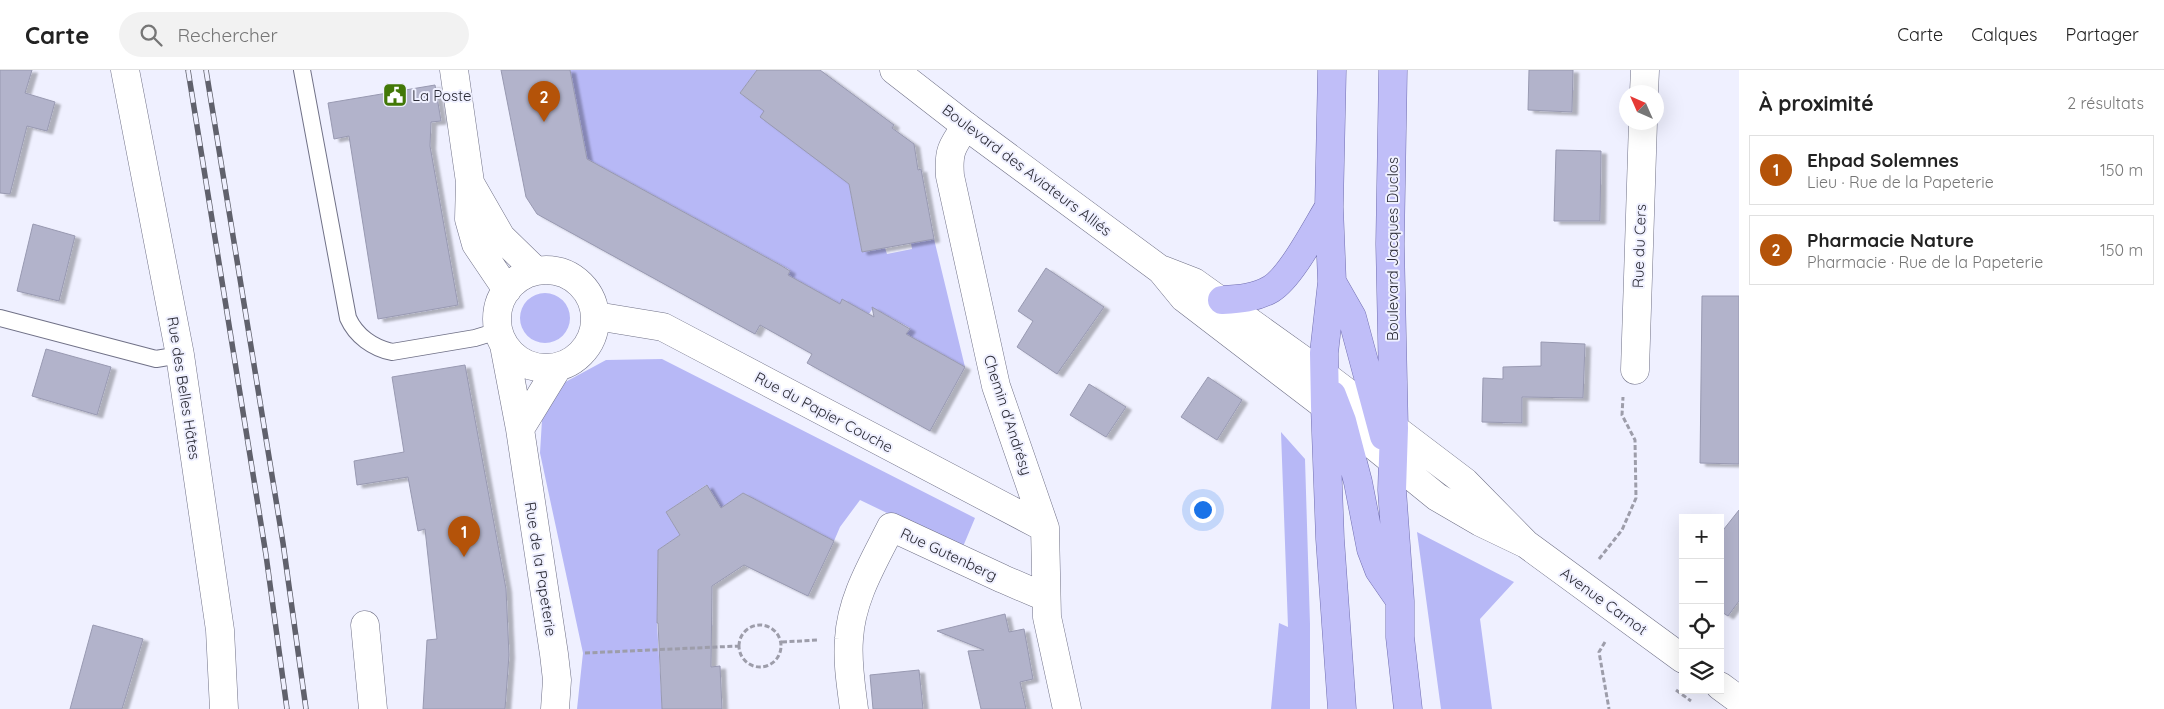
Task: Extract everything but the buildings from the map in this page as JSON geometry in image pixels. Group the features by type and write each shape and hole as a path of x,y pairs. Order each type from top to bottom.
{"main road":[{"path":"1332,70 1329,207 1332,282 1324,353 1324,375 1333,414 1366,515 1371,549 1379,570 1400,600"},
{"name":"Boulevard Jacques Duclos","path":"1387,422 1393,70"},
{"path":"1222,300 1251,297 1272,288 1287,273 1329,207"},
{"path":"1332,282 1352,317 1387,422 1392,462 1400,600 1400,637 1408,709"},
{"path":"1333,414 1330,539 1342,709"}],"street":[{"name":"Rue des Belles Hâtes","path":"126,70 180,355 220,630 224,709"},
{"path":"454,70 470,182 469,219 476,244 506,290"},
{"name":"Boulevard des Aviateurs Alliés","path":"894,70 966,126 1161,270 1184,298 1392,462"},
{"path":"1644,70 1644,85"},
{"name":"Chemin d'Andrésy","path":"966,126 952,146 949,157 955,203 996,386 1045,528 1045,597 1047,617 1067,709"},
{"name":"Rue du Cers","path":"1635,370 1643,130"},
{"path":"470,182 501,237 536,271"},
{"path":"553,270 569,275 583,286 592,300 596,316 594,333 586,348 574,360 558,368 543,369 528,366 514,357 501,338 496,317 506,290 515,281 536,271 553,270"},
{"name":"Boulevard des Aviateurs Alliés","path":"1161,270 1194,282 1222,300 1387,422"},
{"name":"Rue du Papier Couche","path":"596,316 663,327 1045,528"},
{"name":"Rue de la Papeterie","path":"501,338 520,429 554,654 557,680 555,709"},
{"path":"520,429 558,368"},
{"name":"Avenue Carnot","path":"1387,422 1465,482 1526,544 1679,656"},
{"name":"Avenue Carnot","path":"1392,462 1438,496 1480,522 1526,544"},
{"name":"Rue Gutenberg","path":"854,709 850,677 849,639 854,610 862,584 891,527 1002,580 1045,597"},
{"path":"364,624 373,709"},
{"path":"1724,689 1739,700"}],"lane":[{"path":"302,70 348,318 352,328 378,349 392,352 474,338 501,338"},
{"path":"0,318 156,359 180,355"}],"path":[{"path":"1580,584 1622,530 1636,498 1635,440 1622,415 1623,383 1635,370"},
{"path":"762,624 769,626 779,635 782,649 775,662 762,667 755,666 743,659 739,646 740,638 748,627 762,624"},
{"path":"1607,639 1599,652 1610,709"},
{"path":"554,654 739,646"},
{"path":"1670,686 1694,703"}],"shaded area":[{"path":"570,70 757,70 740,93 764,111 849,184 862,252 885,248 887,254 912,249 911,243 934,239 965,367 906,334 910,328 873,308 869,314 843,300 840,304 788,275 790,270 587,159"},
{"path":"545,293 555,295 563,300 568,308 570,318 568,328 563,336 555,341 545,343 535,341 527,336 522,328 520,318 522,308 527,300 535,295"},
{"path":"662,359 975,518 962,549 860,500 840,527 834,541 743,493 721,508 706,485 666,512 680,535 658,550 657,623 662,709 577,709 583,653 540,453 542,420 558,386 606,360"},
{"path":"1281,432 1305,459 1310,624 1310,709 1271,709 1279,623 1288,627"},
{"path":"1417,532 1514,582 1480,619 1492,709 1441,709"}],"railway":[{"path":"188,70 266,555 287,709"},
{"path":"206,70 283,543 306,709"}],"place":[{"name":"La Poste","path":"395,95"},
{"name":"Pharmacie Nature","path":"544,122"},
{"name":"Ehpad Solemnes","path":"464,557"}]}
